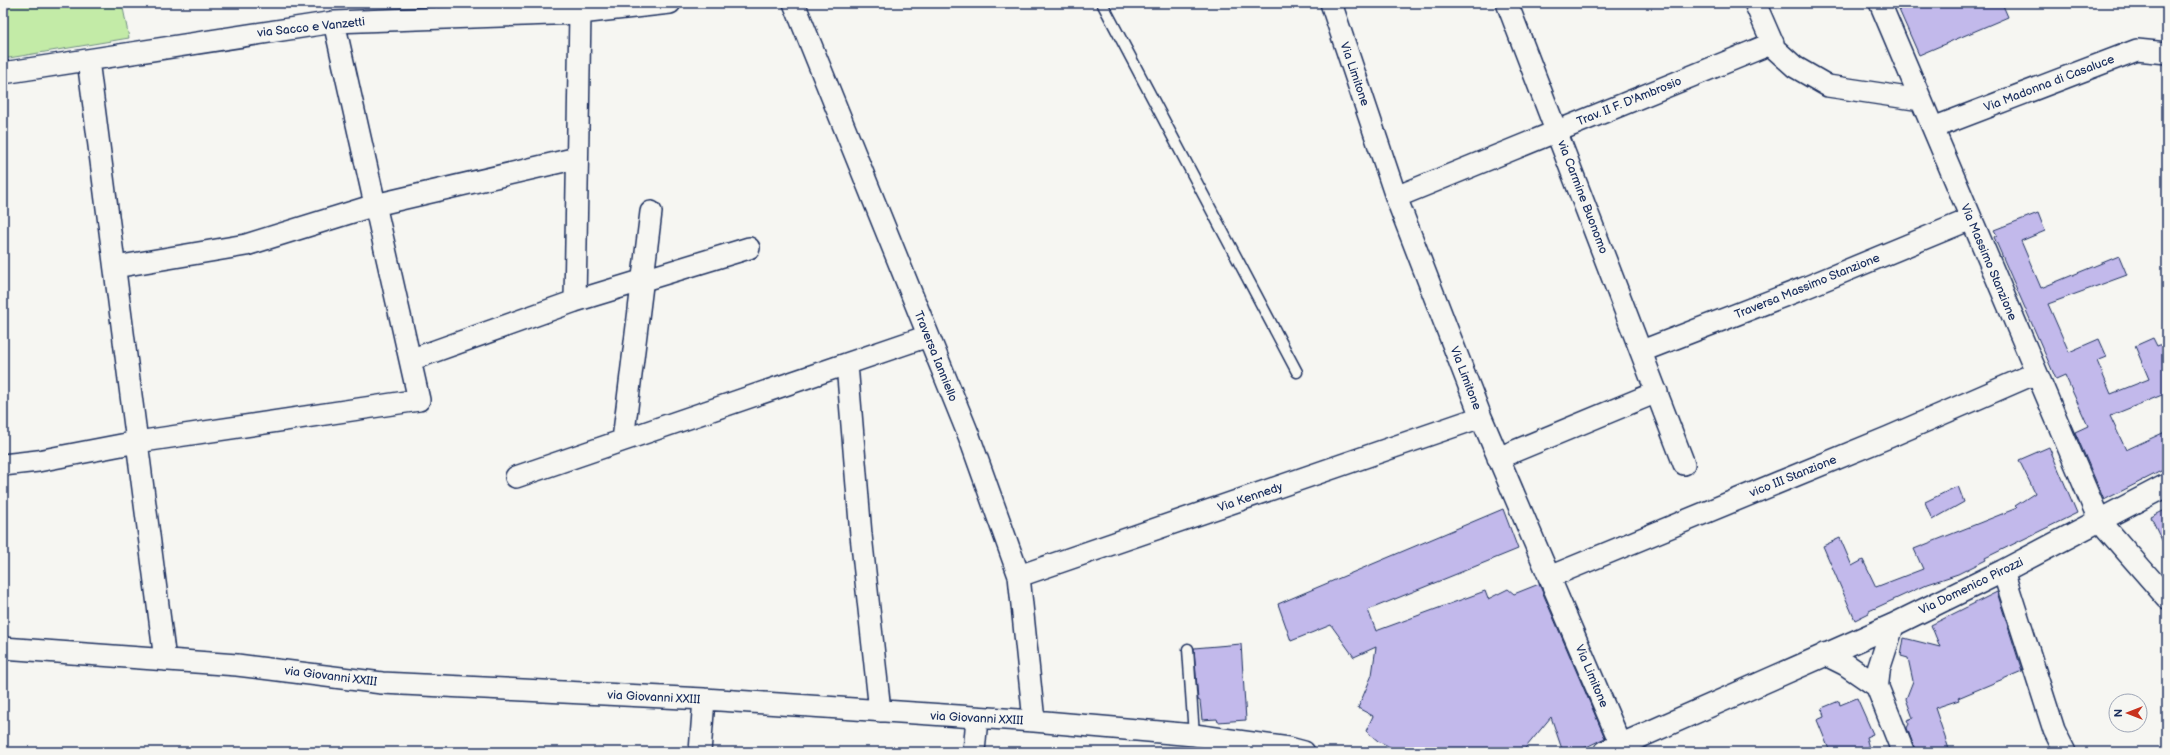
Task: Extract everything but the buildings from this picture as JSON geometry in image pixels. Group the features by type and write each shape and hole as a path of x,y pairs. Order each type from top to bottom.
{"street":[{"name":"via Sacco e Vanzetti","path":"3,73 334,22 580,13 670,3"},
{"name":"Traversa Ianniello","path":"794,3 969,436 1019,576 1034,721"},
{"name":"Via Limitone","path":"1331,3 1396,197 1480,417 1549,577 1613,749"},
{"name":"via Carmine Buonomo","path":"1507,3 1558,130 1684,464"},
{"path":"1755,3 1775,49 1795,67 1828,86 1921,100"},
{"name":"Via Massimo Stanzione","path":"1880,3 2099,520 2167,598"},
{"path":"575,301 580,13"},
{"path":"3,465 38,461 137,442 419,400 334,22"},
{"name":"Trav. II F. D'Ambrosio","path":"1396,197 1773,43"},
{"name":"Via Madonna di Casaluce","path":"1933,128 2137,50 2167,53"},
{"path":"88,60 165,660"},
{"path":"115,267 246,245 375,206 577,158"},
{"path":"623,440 651,212"},
{"name":"Traversa Massimo Stanzione","path":"1642,351 1802,289 1971,219"},
{"path":"410,360 575,301 749,248"},
{"path":"516,477 928,336"},
{"path":"847,364 861,535 880,711"},
{"name":"vico III Stanzione","path":"1549,577 1888,437 2036,373"},
{"path":"1498,458 1657,392"},
{"name":"Via Kennedy","path":"1019,576 1480,417"},
{"name":"Via Domenico Pirozzi","path":"1613,749 1893,624 2003,571 2167,485"},
{"path":"2003,571 2054,730 2065,752"},
{"path":"1878,677 1893,624"},
{"path":"1878,677 1851,667 1842,647 1871,646 1878,677 1903,752"},
{"name":"via Giovanni XXIII","path":"3,648 237,665 382,683 704,699 1034,721 1194,735 1289,748 1304,752"},
{"path":"700,752 704,699"},
{"path":"974,752 977,718"}],"lane":[{"path":"1102,3 1297,372"},
{"path":"1188,649 1194,735"}],"green space":[{"path":"3,3 122,3 129,38 3,59"}]}
